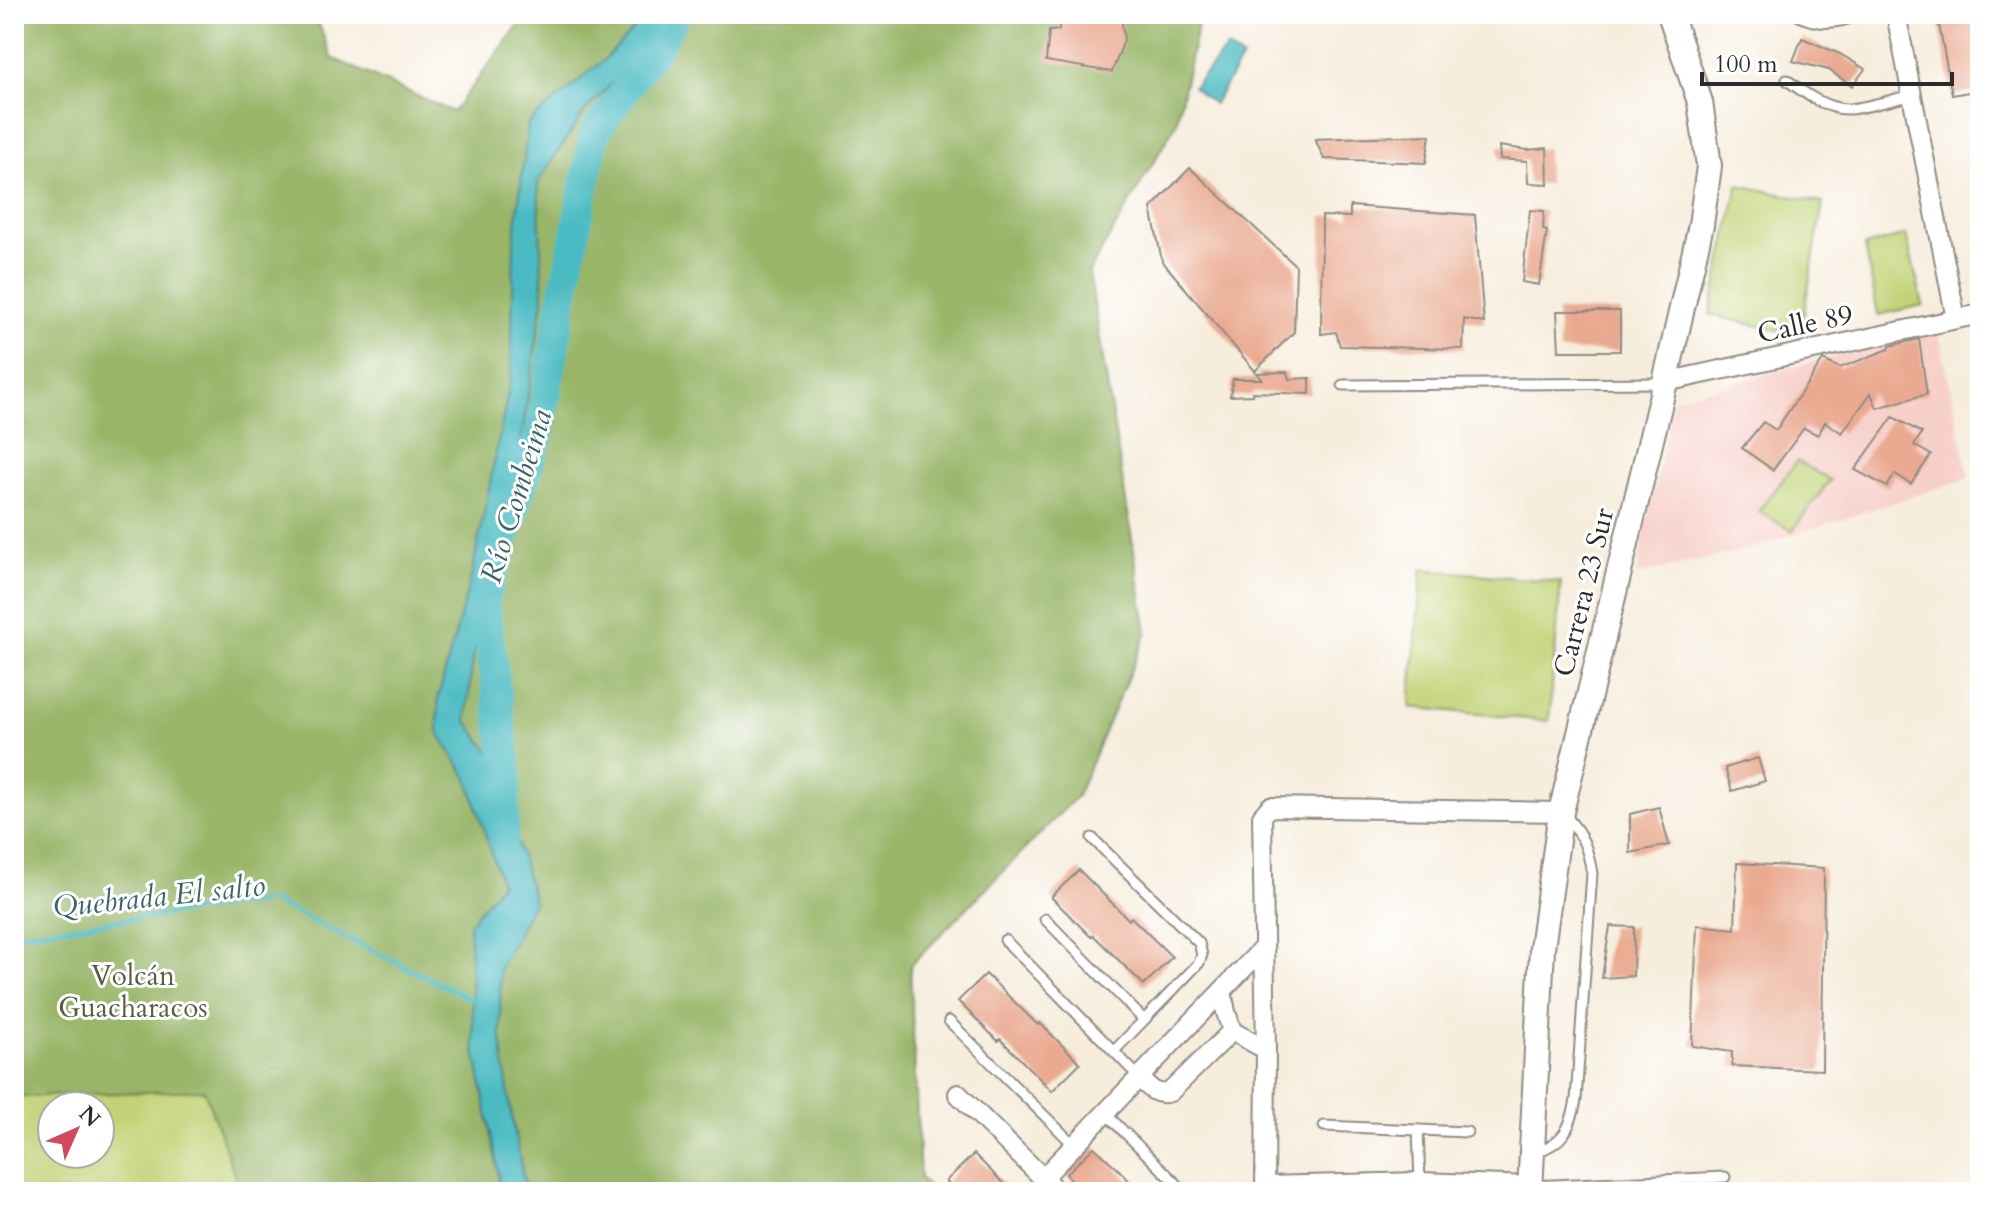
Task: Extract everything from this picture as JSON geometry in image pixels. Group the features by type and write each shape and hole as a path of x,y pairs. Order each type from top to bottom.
{"main road":[{"name":"Carrera 23 Sur","path":"1530,1189 1542,948 1561,812 1701,225 1709,166 1700,102 1670,14"}],"street":[{"path":"1896,14 1956,319"},
{"name":"Calle 89","path":"1665,382 1980,314"},
{"path":"1530,1189 1420,1182 1265,1189 1262,816 1270,807 1561,812"},
{"path":"1043,1178 1264,947"},
{"path":"1222,991 1232,1031 1266,1050"},
{"path":"1139,1077 1156,1093 1163,1095 1170,1092 1232,1031"},
{"path":"958,1094 1057,1192"}],"lane":[{"path":"1795,14 1807,20 1830,24 1861,14"},
{"path":"1787,80 1806,94 1832,106 1849,109 1912,95"},
{"path":"1343,385 1665,382"},
{"path":"1531,1153 1551,1148 1562,1137 1573,1116 1576,1100 1592,873 1582,835 1561,812"},
{"path":"1092,838 1199,943 1202,955 1199,963 1114,1051"},
{"path":"1045,919 1144,1020"},
{"path":"1005,940 1139,1077"},
{"path":"949,1021 1074,1145"},
{"path":"1105,1113 1185,1192"},
{"path":"1324,1126 1467,1132"},
{"path":"1418,1130 1420,1182"},
{"path":"1530,1189 1725,1177"}],"shaded area":[{"path":"1939,332 1969,478 1746,550 1636,575 1673,399"}],"green space":[{"path":"14,14 315,14 332,58 453,112 527,14 1200,14 1176,124 1089,272 1147,632 1077,796 910,966 920,1178 934,1192 241,1192 204,1090 116,1093 116,1090 36,1090 36,1096 14,1097"},
{"path":"1738,185 1823,203 1800,335 1710,315"},
{"path":"1906,235 1923,305 1878,315 1865,246"},
{"path":"1797,461 1830,480 1792,531 1759,511"},
{"path":"1422,569 1561,582 1549,721 1410,707"},
{"name":"Volcán Guacharacos","path":"14,778 383,1192 14,1192"}],"water":[{"path":"648,14 676,14 585,111 538,182 543,301 515,479 473,658 466,720 492,755 534,901 500,967 501,1037 526,1192 500,1192 474,1046 469,924 501,883 468,779 438,732 438,698 472,573 511,377 514,243 528,123 604,60"},
{"path":"1227,48 1242,58 1214,104 1193,87"}],"building":[{"path":"1059,14 1121,14 1124,40 1112,72 1046,61 1049,31 1059,30"},
{"path":"1937,14 1980,14 1980,90 1952,95"},
{"path":"1802,38 1840,54 1865,69 1852,86 1829,70 1793,61"},
{"path":"1430,135 1426,163 1324,159 1315,139"},
{"path":"1499,146 1527,150 1547,148 1548,184 1528,183 1527,161 1500,159"},
{"path":"1190,168 1296,266 1294,332 1255,371 1162,261 1151,208"},
{"path":"1350,206 1475,215 1484,323 1464,319 1463,349 1340,346 1336,332 1321,334 1322,216 1350,217"},
{"path":"1530,210 1544,211 1543,230 1547,231 1539,285 1522,282"},
{"path":"1557,311 1620,311 1620,351 1559,351"},
{"path":"1919,339 1927,394 1877,408 1871,393 1842,433 1825,422 1818,435 1804,428 1773,470 1742,448 1763,422 1776,430 1823,360 1840,368 1890,346"},
{"path":"1287,372 1289,379 1310,378 1310,394 1252,392 1253,395 1230,396 1233,379 1262,379 1257,373"},
{"path":"1893,417 1922,433 1914,445 1931,455 1911,484 1895,474 1887,487 1855,470"},
{"path":"1758,758 1765,781 1732,791 1725,768"},
{"path":"1659,807 1669,845 1630,853 1630,814"},
{"path":"1737,863 1824,868 1822,1070 1732,1066 1732,1052 1692,1046 1697,925 1735,929"},
{"path":"1079,870 1172,957 1144,985 1051,897"},
{"path":"1610,926 1634,927 1633,976 1602,978"},
{"path":"986,974 1080,1063 1052,1091 958,1001"},
{"path":"1094,1147 1140,1192 1084,1192 1066,1174"},
{"path":"974,1154 1013,1192 957,1192 946,1181"}],"waterway":[{"name":"Río Combeima","path":"503,839 507,770 484,600 539,434 595,132 660,42 676,14"},
{"name":"Quebrada El salto","path":"14,934 272,901 475,1001"}]}
